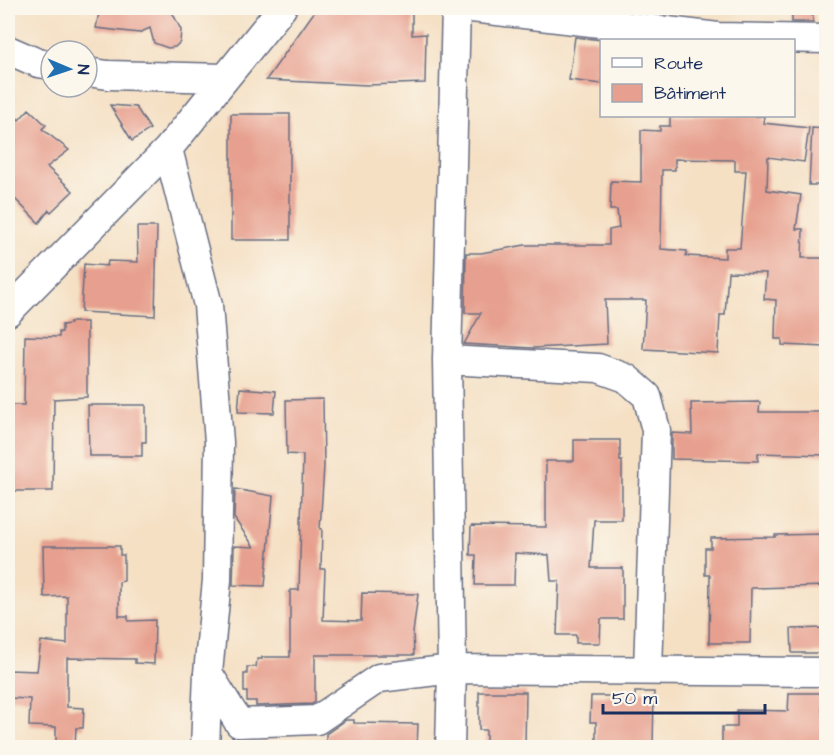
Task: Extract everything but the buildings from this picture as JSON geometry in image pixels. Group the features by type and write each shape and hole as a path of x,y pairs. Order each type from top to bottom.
{"street":[{"path":"8,312 168,149 282,8"},
{"path":"450,747 452,669 447,360 456,8"},
{"path":"472,8 718,37 826,39"},
{"path":"8,50 39,63"},
{"path":"99,74 224,78"},
{"path":"168,149 208,305 219,442 217,580 208,673 205,747"},
{"path":"447,360 598,368 626,378 647,396 656,430 648,670"},
{"path":"208,673 239,723 317,720 379,678 452,669 826,672"}]}
